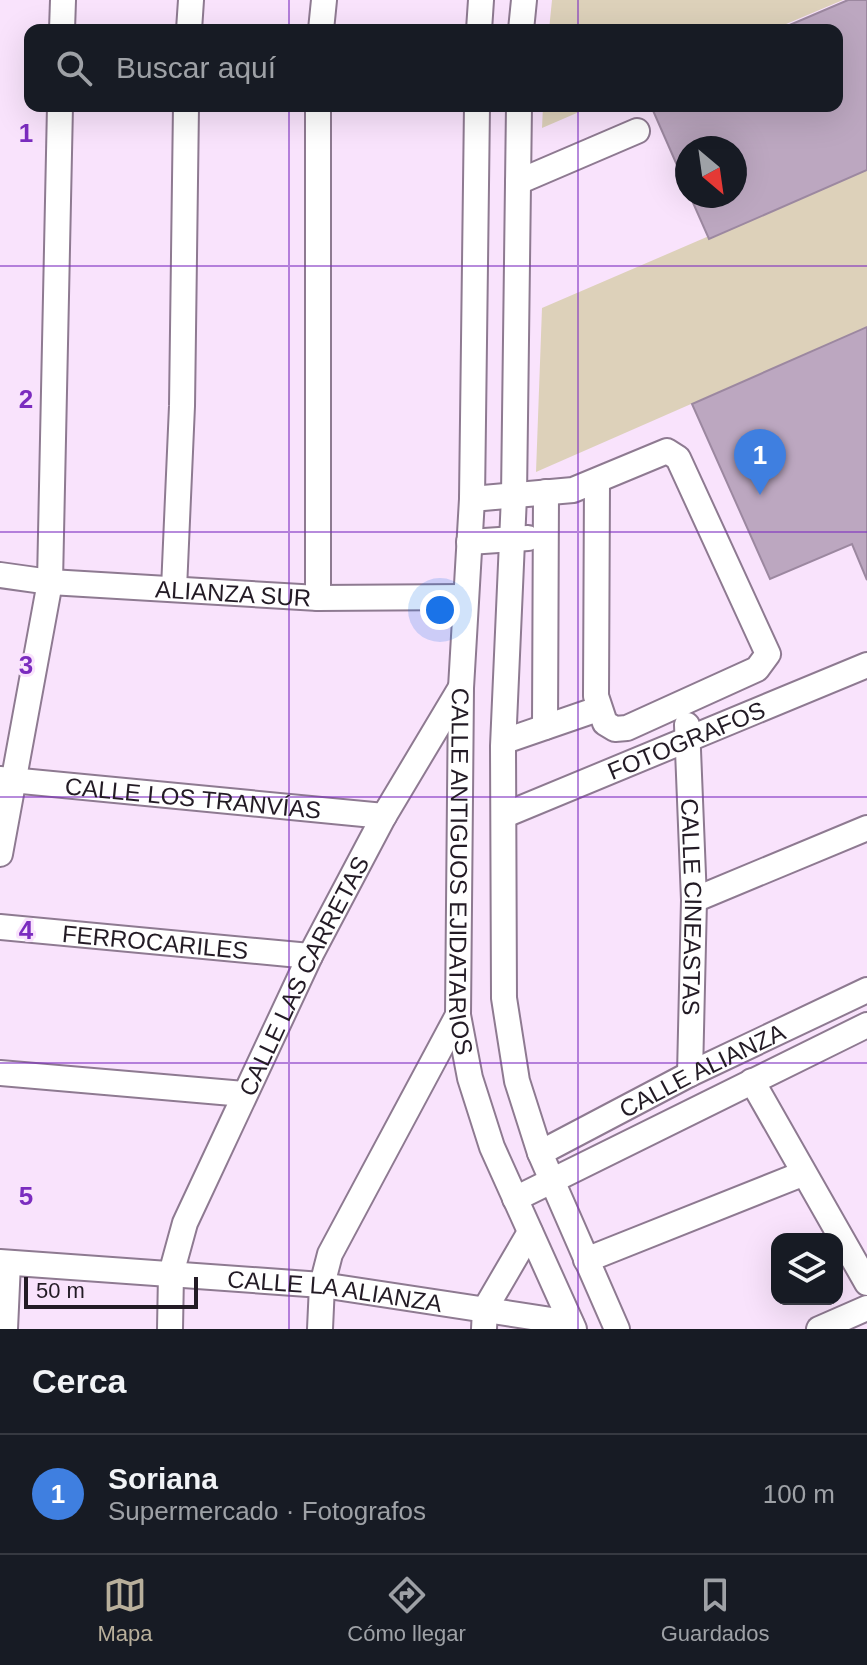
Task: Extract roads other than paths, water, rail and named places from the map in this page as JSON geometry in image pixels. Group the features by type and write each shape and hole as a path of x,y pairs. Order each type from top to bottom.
{"street":[{"path":"62,24 63,0"},
{"path":"189,24 191,0"},
{"path":"322,24 324,0"},
{"path":"479,24 481,0"},
{"path":"522,24 524,0"},
{"path":"0,854 6,779 50,582 60,112"},
{"path":"174,589 182,406 186,112"},
{"path":"318,112 318,598"},
{"name":"CALLE ANTIGUOS EJIDATARIOS","path":"477,112 472,499 461,688 458,1015 470,1078 487,1134 573,1326"},
{"name":"CALLE ANTIGUOS EJIDATARIOS","path":"519,112 514,496 505,741 504,998 517,1081 540,1153 617,1329"},
{"path":"518,182 637,131"},
{"path":"472,499 546,492 597,483 660,453 673,452 768,654 757,669 627,728 615,729 605,723 598,709 597,483"},
{"path":"545,727 546,492"},
{"path":"469,542 546,537"},
{"name":"ALIANZA SUR","path":"0,575 50,582 318,598 465,597"},
{"name":"FOTOGRAFOS","path":"505,815 867,665"},
{"name":"CALLE LAS CARRETAS","path":"170,1329 171,1274 185,1223 310,956 384,816 461,688"},
{"name":"CALLE CINEASTAS","path":"681,704 690,738 694,900 690,1074"},
{"path":"505,741 598,709"},
{"name":"CALLE LOS TRANVÍAS","path":"6,779 384,816"},
{"path":"694,900 867,828"},
{"name":"FERROCARILES","path":"0,927 310,956"},
{"name":"CALLE ALIANZA","path":"540,1153 690,1074 867,990"},
{"path":"320,1329 322,1285 330,1254 458,1015"},
{"path":"515,1199 867,1025"},
{"path":"0,1073 244,1094"},
{"path":"752,1081 802,1174 867,1283"},
{"path":"586,1260 802,1174"},
{"path":"484,1319 530,1232"},
{"path":"3,1324 4,1262"},
{"name":"CALLE LA ALIANZA","path":"4,1262 322,1285 484,1319 573,1326"},
{"path":"819,1329 867,1308"}],"place":[{"name":"Soriana","path":"760,495"}]}
